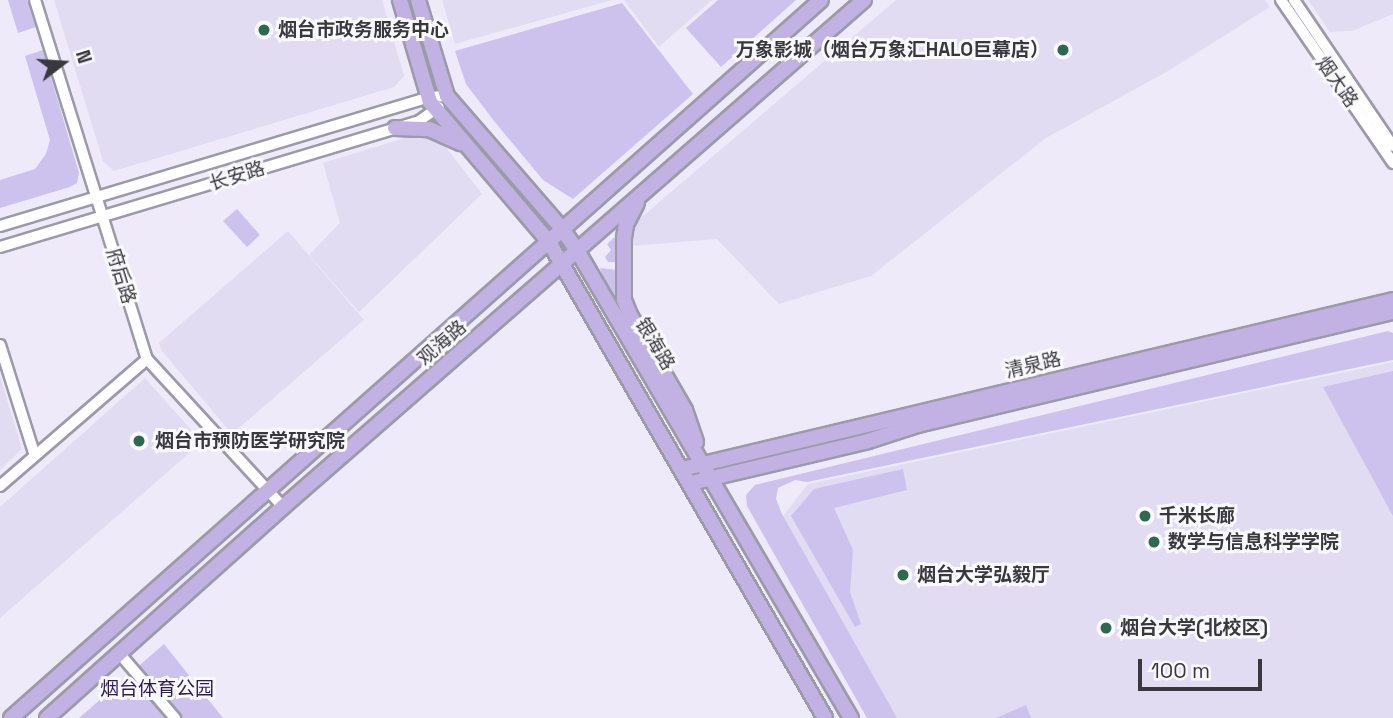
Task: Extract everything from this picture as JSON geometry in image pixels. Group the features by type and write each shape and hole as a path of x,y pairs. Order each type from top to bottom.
{"main road":[{"name":"银海路","path":"400,0 429,97 437,110 549,242 825,718"},
{"name":"银海路","path":"418,0 447,96 563,230 578,252 851,718"},
{"name":"观海路","path":"11,718 821,0"},
{"name":"观海路","path":"47,718 283,507 864,0"},
{"path":"395,128 429,129 467,146"},
{"path":"646,190 626,225 624,300 693,426 701,458"},
{"name":"清泉路","path":"682,469 701,458 1393,300"},
{"name":"清泉路","path":"691,483 868,441 918,425 1143,370 1393,312"}],"street":[{"name":"府后路","path":"35,0 147,359 283,507"},
{"name":"烟大路","path":"1281,0 1393,163"},
{"name":"烟大路","path":"1294,0 1393,146"},
{"path":"0,226 429,97 447,96"},
{"name":"长安路","path":"0,247 419,121 437,110 447,96"},
{"path":"374,113 381,132"},
{"path":"0,345 35,456"},
{"path":"0,486 147,359"},
{"path":"119,653 175,718"}],"shaded area":[{"path":"54,0 382,0 404,76 394,87 114,171 103,161"},
{"path":"442,0 612,0 455,44"},
{"path":"624,0 712,0 659,47"},
{"path":"896,0 1265,0 1270,7 1168,71 1046,138 871,276 779,304 717,239 631,246 637,221"},
{"path":"1308,0 1393,0 1393,14 1352,31 1330,32"},
{"path":"421,136 445,146 482,194 359,312 309,255 340,223 323,163 405,138"},
{"path":"288,231 364,320 232,434 162,351 159,343"},
{"name":"烟台大学(北校区)","path":"1393,362 1393,718 871,718 766,538 808,484"},
{"path":"0,376 22,449 0,470"},
{"path":"145,378 202,442 0,618 0,507"}],"green space":[{"path":"8,0 27,0 36,27 18,33"},
{"path":"718,0 796,0 721,67 686,28"},
{"path":"622,3 693,94 573,199 543,180 494,121 466,84 455,51"},
{"path":"43,50 79,173 77,183 0,208 0,180 35,169 46,154 50,140 25,56"},
{"path":"237,209 260,235 247,247 223,221"},
{"path":"618,234 619,262 608,262 605,257 611,250 607,244"},
{"path":"600,268 617,270 620,295 677,408 604,280"},
{"path":"1388,331 1393,333 1393,360 807,482 795,480 778,488 776,499 782,514 897,718 867,718 747,506 746,495 755,485"},
{"path":"1393,371 1393,516 1323,387"},
{"path":"903,469 907,490 834,508 853,550 850,592 861,624 855,627 791,516 814,489"},
{"name":"烟台体育公园","path":"164,644 223,718 79,718"},
{"path":"1026,705 1031,718 996,718"}],"place":[{"name":"烟台市政务服务中心","path":"264,30"},
{"name":"万象影城（烟台万象汇HALO巨幕店）","path":"1063,50"},
{"name":"烟台市预防医学研究院","path":"139,441"},
{"name":"千米长廊","path":"1145,516"},
{"name":"数学与信息科学学院","path":"1154,542"},
{"name":"烟台大学弘毅厅","path":"903,575"},
{"name":"烟台大学(北校区)","path":"1106,628"}]}
